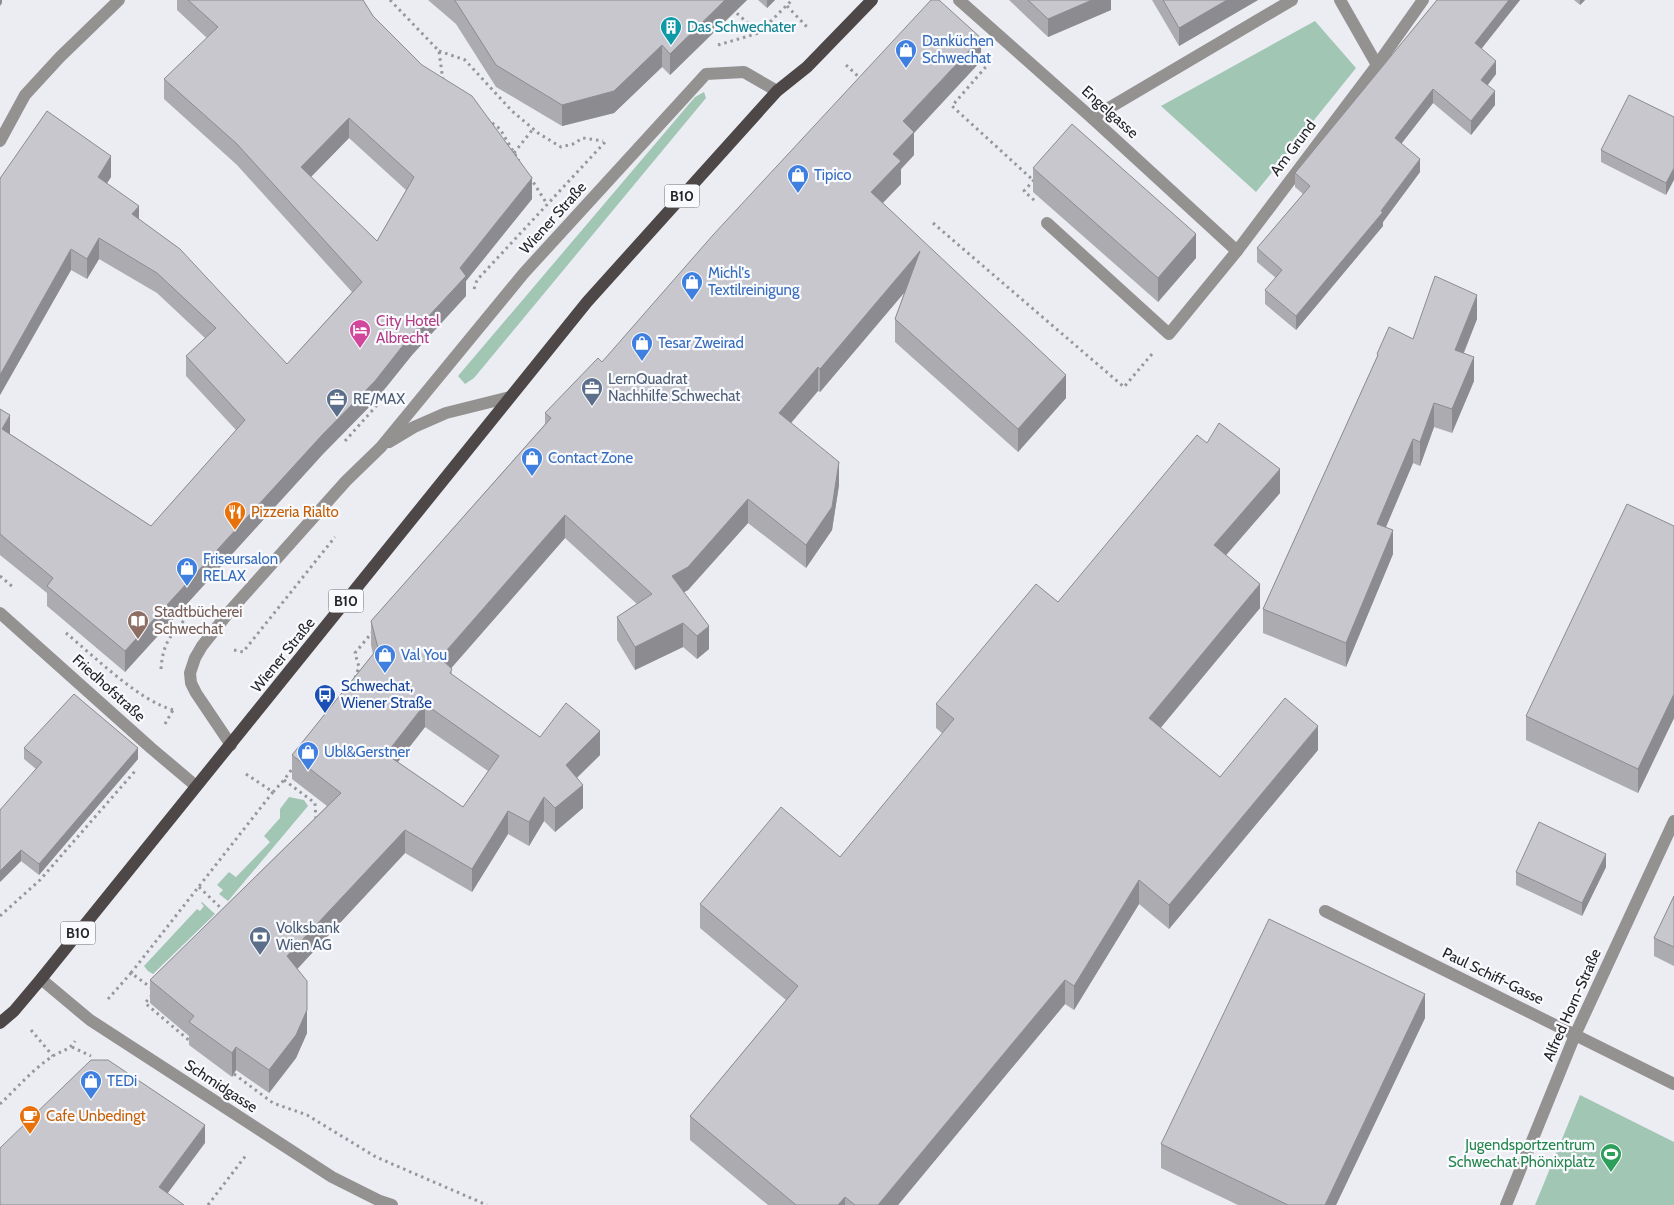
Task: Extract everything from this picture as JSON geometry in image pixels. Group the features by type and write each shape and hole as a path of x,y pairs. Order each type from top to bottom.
{"main road":[{"name":"Wiener Straße","path":"0,1023 14,1011 41,979 587,302 777,91 807,68 872,0"}],"street":[{"path":"0,141 24,95 119,0"},
{"name":"Engelgasse","path":"960,0 1237,251"},
{"path":"1092,118 1292,0"},
{"path":"1340,0 1377,65"},
{"name":"Am Grund","path":"1169,334 1237,251 1377,65 1422,0"},
{"name":"Wiener Straße","path":"231,745 196,693 190,678 195,658 202,646 229,612 346,481 381,448 524,273 706,74 744,72 777,91"},
{"path":"1047,223 1169,334"},
{"name":"Wiener Straße","path":"381,448 414,427 446,413 510,397"},
{"name":"Friedhofstraße","path":"0,613 196,786"},
{"name":"Alfred Horn-Straße","path":"1506,1205 1575,1035 1671,837 1674,821"},
{"name":"Paul Schiff-Gasse","path":"1325,911 1674,1084"},
{"name":"Schmidgasse","path":"41,979 90,1020 332,1177 392,1205"}],"path":[{"path":"390,0 439,51 465,60 512,111 533,129 561,147 573,144 583,138 604,141"},
{"path":"730,6 759,33 792,0"},
{"path":"1008,42 952,106 1034,181"},
{"path":"439,51 443,82"},
{"path":"480,113 500,129 523,167"},
{"path":"514,153 533,129"},
{"path":"528,174 547,204"},
{"path":"1029,195 1024,191 1040,174"},
{"path":"933,223 1124,387 1169,334"},
{"path":"0,576 20,593"},
{"path":"354,682 360,667 355,653 380,623"},
{"path":"62,630 139,694 173,710 208,711"},
{"path":"0,916 40,880 142,764 173,710"},
{"path":"221,757 273,792"},
{"path":"0,1104 27,1077 53,1056 72,1047 90,1020 130,974 284,780 300,757"},
{"path":"284,780 315,803 316,827"},
{"path":"199,887 227,914"},
{"path":"130,974 155,991 145,1003 192,1042"},
{"path":"72,1047 96,1058"},
{"path":"234,1074 273,1103 307,1115 376,1157 487,1205"},
{"path":"208,1205 250,1151"}],"green space":[{"path":"1315,21 1356,68 1256,192 1161,106"},
{"path":"704,92 706,98 474,378 465,384 458,376 695,97"},
{"path":"289,797 304,800 308,806 228,901 219,894 223,890 217,885 229,872 236,877 270,842 264,836 280,818 280,809"},
{"path":"202,902 215,914 153,974 148,971 144,966 197,909 200,911 204,906"},
{"name":"Jugendsportzentrum Schwechat Phönixplatz","path":"1580,1095 1674,1142 1674,1205 1535,1205"}],"building":[{"path":"188,0 363,0 373,16 422,65 472,96 532,178 460,268 466,276 412,334 375,381 323,434 125,651 47,586 53,578 0,534 0,409 10,415 2,429 151,526 245,420 186,356 216,328 157,273 99,238 87,259 71,249 0,375 0,179 47,111 111,156 98,177 139,206 132,214 180,249 287,364 362,282 237,144 164,79 218,27","holes":["349,118 414,177 377,241 301,167"]},
{"path":"454,0 725,0 670,54 662,45 614,91 562,105 496,65"},
{"path":"931,0 939,0 981,38 903,121 914,132 893,154 901,161 871,192 1066,375 1018,429 895,319 920,251 820,369 818,367 779,413 839,462 832,507 806,545 748,499 688,567 672,576 709,626 697,636 683,623 635,647 617,617 652,594 565,515 440,658 452,669 450,673 540,737 566,703 600,731 566,765 583,785 555,808 544,797 529,822 508,811 472,869 405,830 287,956 307,981 307,1010 296,1035 269,1070 236,1047 232,1053 189,1022 194,1016 150,980 341,793 292,755 378,648 371,621 551,418 545,413 598,358 602,362 713,235","holes":["425,704 499,756 463,807 386,754"]},
{"path":"1028,0 1092,0 1048,19"},
{"path":"1163,0 1227,0 1179,28"},
{"path":"1437,0 1509,0 1475,43 1496,61 1481,80 1495,91 1471,121 1433,89 1395,138 1420,159 1381,211 1383,212 1296,316 1265,290 1282,270 1257,248 1310,186 1295,173"},
{"path":"1629,95 1674,117 1674,168 1666,183 1601,150"},
{"path":"1072,124 1196,234 1158,278 1033,168"},
{"path":"1435,276 1477,295 1455,350 1474,357 1452,409 1434,403 1420,442 1413,439 1377,524 1393,530 1346,643 1263,609 1389,327 1413,339"},
{"path":"1219,423 1280,469 1214,545 1260,584 1149,718 1220,777 1285,698 1318,726 1169,905 1139,880 1074,986 1065,980 878,1205 855,1205 845,1197 838,1205 796,1205 690,1116 798,986 700,904 781,807 840,857 954,719 936,704 1036,584 1058,602 1197,435 1207,443"},
{"path":"1627,504 1674,526 1674,694 1638,769 1526,716"},
{"path":"74,694 138,748 39,864 21,850 0,871 0,810 42,762 24,748"},
{"path":"1539,822 1606,854 1582,903 1516,872"},
{"path":"1674,896 1674,947 1654,938"},
{"path":"1269,919 1425,994 1325,1205 1288,1205 1161,1144"},
{"path":"91,1060 108,1060 205,1125 159,1187 184,1205 0,1205 0,1148"}],"place":[{"name":"Das Schwechater","path":"671,46"},
{"name":"Danküchen Schwechat","path":"906,69"},
{"name":"Tipico","path":"798,194"},
{"name":"Michl's Textilreinigung","path":"692,301"},
{"name":"City Hotel Albrecht","path":"360,349"},
{"name":"Tesar Zweirad","path":"642,362"},
{"name":"LernQuadrat Nachhilfe Schwechat","path":"592,407"},
{"name":"RE/MAX","path":"337,418"},
{"name":"Contact Zone","path":"532,477"},
{"name":"Pizzeria Rialto","path":"235,531"},
{"name":"Friseursalon RELAX","path":"187,587"},
{"name":"Stadtbücherei Schwechat","path":"138,640"},
{"name":"Val You","path":"385,674"},
{"name":"Schwechat, Wiener Straße","path":"325,714"},
{"name":"Ubl&Gerstner","path":"308,771"},
{"name":"Volksbank Wien AG","path":"260,956"},
{"name":"TEDi","path":"91,1100"},
{"name":"Cafe Unbedingt","path":"30,1135"},
{"name":"Jugendsportzentrum Schwechat Phönixplatz","path":"1611,1173"}]}
